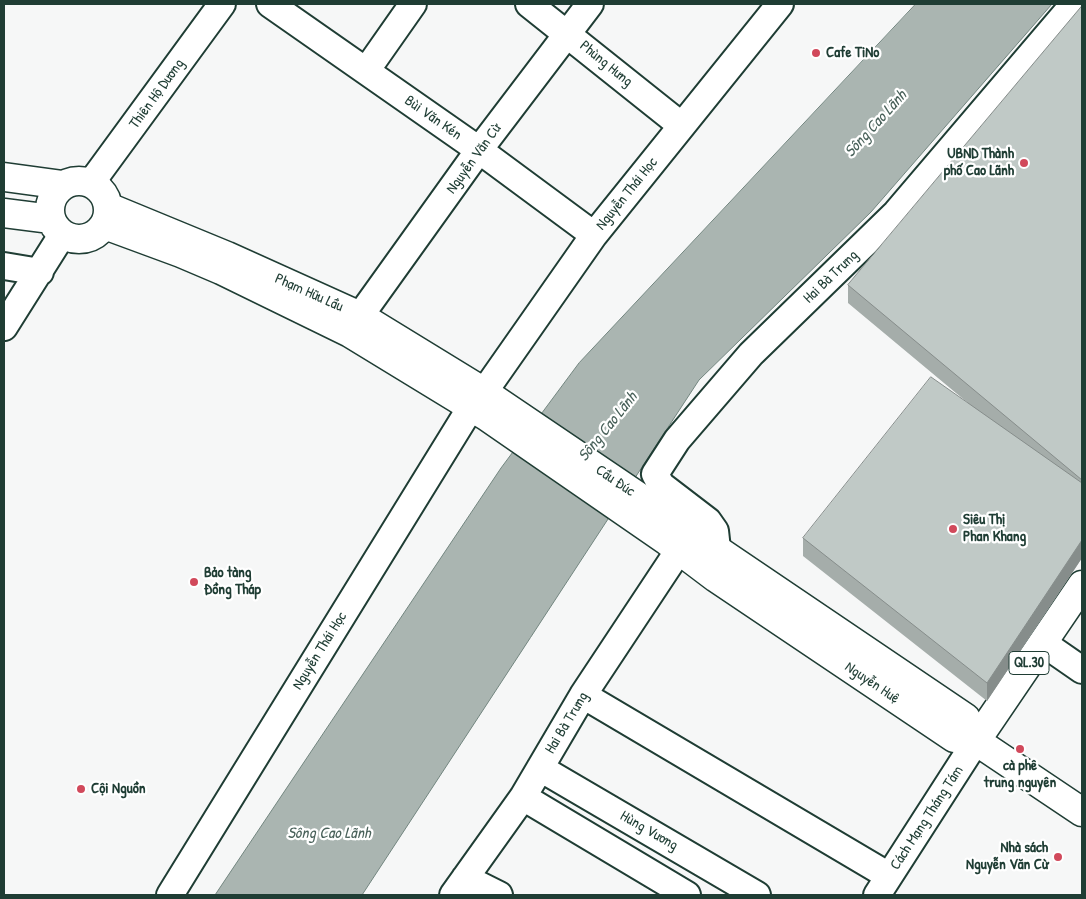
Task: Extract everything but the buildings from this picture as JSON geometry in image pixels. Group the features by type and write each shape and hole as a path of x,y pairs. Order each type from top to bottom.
{"main road":[{"path":"4,177 63,186"},
{"path":"82,181 91,184 99,189 105,197 106,216 99,232 90,238 81,240 71,239 57,227 49,210 51,201 55,193 63,186 72,182 82,181"},
{"path":"4,213 57,227"},
{"path":"106,216 297,306 485,404"},
{"name":"Phạm Hữu Lầu","path":"106,216 227,256 360,316 485,404"},
{"name":"Cầu Đúc","path":"485,404 676,539"},
{"path":"676,539 717,549 966,718 976,741"},
{"name":"Nguyễn Huệ","path":"676,539 716,578 954,738 976,741 1082,812"},
{"name":"QL.30","path":"976,741 1082,585"}],"street":[{"name":"Thiên Hộ Dương","path":"91,184 222,4"},
{"name":"Bùi Văn Kén","path":"270,4 479,150 594,235"},
{"path":"366,71 413,4"},
{"name":"Phùng Hưng","path":"529,4 568,33 682,126"},
{"name":"Nguyễn Văn Cừ","path":"360,316 479,150 590,4"},
{"name":"Nguyễn Thái Học","path":"170,895 594,235 780,4"},
{"name":"Hai Bà Trưng","path":"717,549 714,531 708,520 661,485 655,474 661,463 677,440 751,354 896,213 1074,4"},
{"path":"4,326 40,272 57,227"},
{"path":"4,266 40,272"},
{"name":"Hai Bà Trưng","path":"459,887 523,797 676,539"},
{"path":"1043,643 1082,670"},
{"path":"583,695 883,886"},
{"name":"Cách Mạng Tháng Tám","path":"883,886 976,741"},
{"name":"Hùng Vương","path":"540,768 758,895"},
{"path":"523,797 686,895"},
{"path":"459,887 499,895"}],"water":[{"name":"Sông Cao Lãnh","path":"916,4 1052,4 871,212 699,380 362,895 215,895 501,468 579,363"}],"place":[{"name":"Cafe TiNo","path":"816,53"},
{"name":"UBND Thành phố Cao Lãnh","path":"1024,163"},
{"name":"Siêu Thị Phan Khang","path":"953,529"},
{"name":"Bảo tàng Đồng Tháp","path":"194,582"},
{"name":"cà phê trung nguyên","path":"1020,749"},
{"name":"Cội Nguồn","path":"81,789"},
{"name":"Nhà sách Nguyễn Văn Cừ","path":"1058,857"}]}
